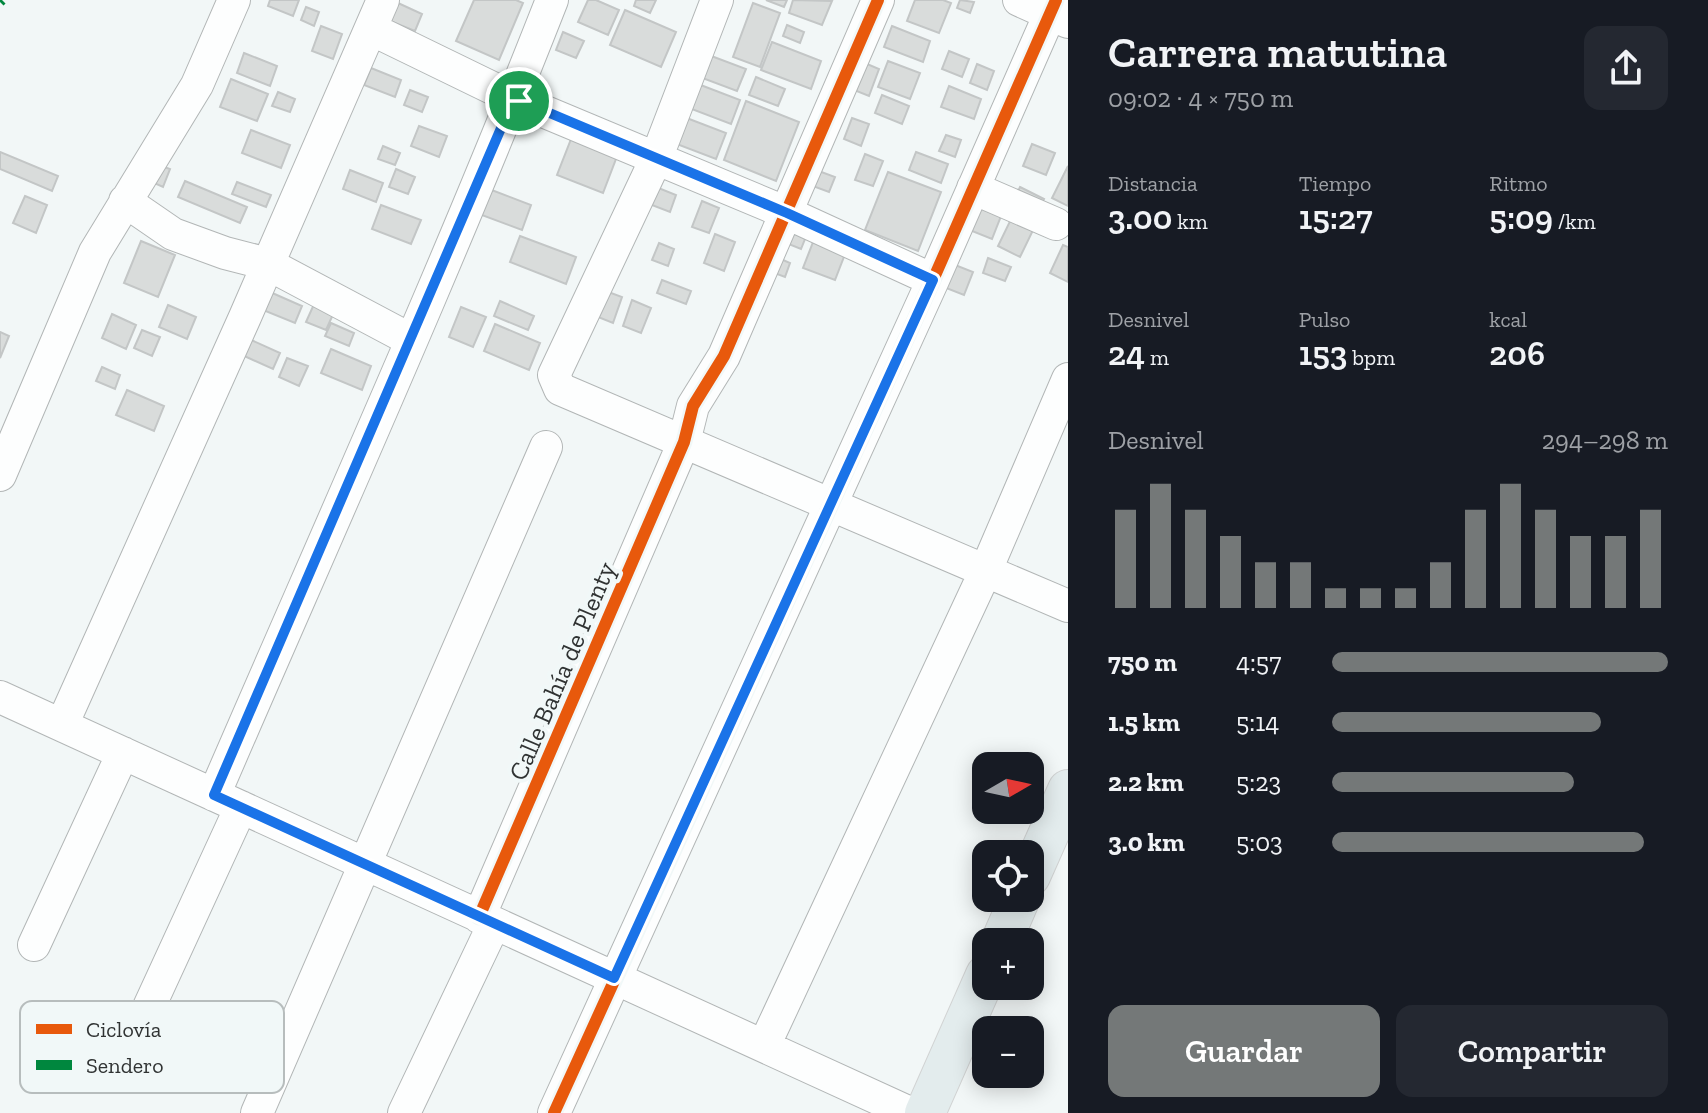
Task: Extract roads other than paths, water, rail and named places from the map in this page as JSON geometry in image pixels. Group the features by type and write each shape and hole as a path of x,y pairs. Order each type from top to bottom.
{"main road":[{"path":"1044,844 1068,790"},
{"path":"925,1113 975,1000"}],"street":[{"path":"0,475 95,252 197,85 234,0"},
{"path":"149,1001 411,340 514,98 552,0"},
{"path":"717,0 656,159 554,375 560,389 1068,606"},
{"name":"Calle Bahía de Plenty","path":"404,1113 684,442 693,406 724,356 878,0"},
{"path":"554,1113 973,188 1058,12 1019,0"},
{"path":"62,725 377,14 514,98 787,213 933,280"},
{"path":"973,188 1056,224"},
{"path":"125,201 173,234 225,253 268,264 411,340"},
{"path":"764,1046 1060,418 1068,379"},
{"path":"284,1052 546,447"},
{"path":"0,697 910,1113"},
{"path":"34,945 123,753"},
{"path":"257,1113 266,1093"}]}
